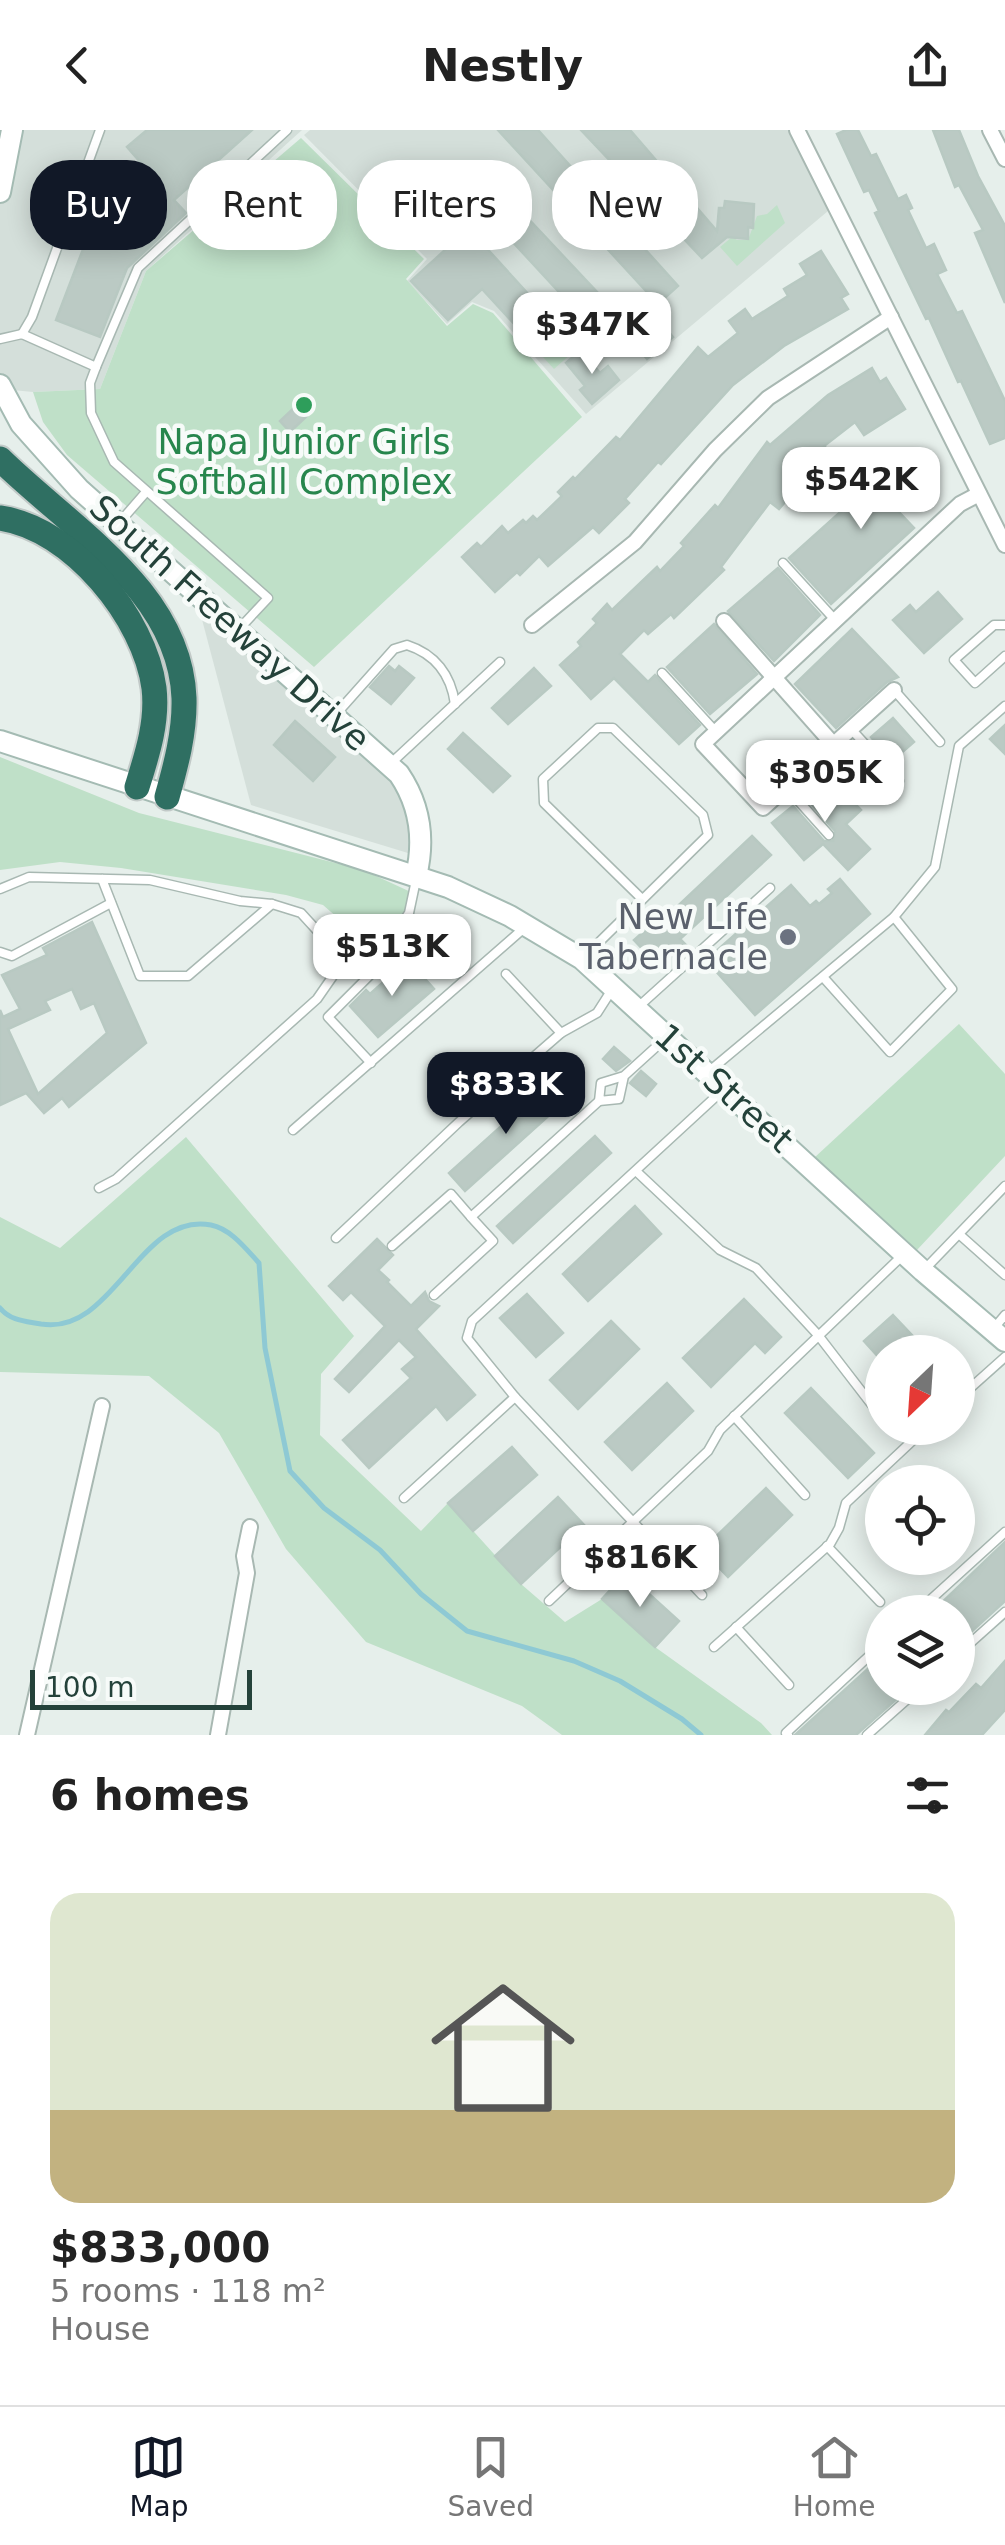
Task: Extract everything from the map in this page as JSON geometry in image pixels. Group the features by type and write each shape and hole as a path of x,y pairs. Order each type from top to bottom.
{"highway":[{"path":"0,460 126,575 163,620 174,644 184,698 178,755 168,797"},
{"path":"0,518 32,526 58,542 94,576 136,630 148,659 154,689 154,719 137,787"}],"main road":[{"path":"0,192 12,130"},
{"name":"South Freeway Drive","path":"0,386 21,424 46,455 389,765 414,796 421,858 416,876"},
{"name":"1st Street","path":"0,741 448,886 526,926 582,959 923,1271 1001,1329"}],"street":[{"path":"797,130 1005,545"},
{"path":"990,130 1005,159"},
{"path":"532,624 635,542 728,436 768,398 891,317"},
{"path":"894,690 763,808 703,744 960,504 980,494"},
{"path":"724,621 833,744"},
{"path":"27,1735 102,1406"},
{"path":"218,1735 247,1574 244,1556 250,1527"}],"lane":[{"path":"22,334 32,317 100,130"},
{"path":"237,631 268,598 114,462 91,413 90,383 138,268 288,130"},
{"path":"0,339 22,334 96,367"},
{"path":"118,524 146,492"},
{"path":"783,563 836,622"},
{"path":"1005,625 994,625 954,660 975,683 1005,656"},
{"path":"334,716 394,649 407,645 432,659 445,672 454,704"},
{"path":"389,765 500,662"},
{"path":"662,673 716,732"},
{"path":"894,690 940,742"},
{"path":"707,1072 894,918 935,867 960,746 1005,706"},
{"path":"582,959 708,835 704,815 612,728 598,728 542,779 544,804 641,898"},
{"path":"851,728 899,781"},
{"path":"786,787 829,835"},
{"path":"99,1188 116,1180 317,1000 344,960 404,922 416,876"},
{"path":"0,889 29,877 150,880 240,902 272,904 301,913 344,960"},
{"path":"102,879 140,976 188,976 272,904"},
{"path":"637,1008 770,888"},
{"path":"0,952 12,956 111,903"},
{"path":"824,977 890,1052 952,989 894,918"},
{"path":"294,1130 526,926"},
{"path":"370,1063 328,1016 382,962 382,939"},
{"path":"506,974 561,1033"},
{"path":"336,1238 561,1033 597,1013 614,987"},
{"path":"599,1101 600,1083 624,1076 668,1036"},
{"path":"472,1217 599,1101 619,1099 624,1076"},
{"path":"702,1595 515,1397 466,1338 472,1321 725,1089"},
{"path":"637,1172 720,1250 756,1268 818,1335 865,1396"},
{"path":"923,1271 1005,1186"},
{"path":"392,1246 451,1194 494,1241 434,1294"},
{"path":"960,1235 1005,1275"},
{"path":"549,1602 708,1452 720,1430 906,1252"},
{"path":"975,1384 1005,1357"},
{"path":"404,1498 515,1397"},
{"path":"734,1416 806,1495"},
{"path":"714,1647 827,1546 839,1528 846,1503 908,1445"},
{"path":"936,1595 1005,1532"},
{"path":"827,1546 873,1595"},
{"path":"975,1639 1005,1612"},
{"path":"736,1627 789,1685"},
{"path":"788,1735 786,1732 865,1660"},
{"path":"867,1735 901,1705"}],"shaded area":[{"path":"12,130 302,130 269,160 187,160 187,234 146,271 100,389 2,389 0,192"},
{"path":"310,130 797,130 834,206 586,414 494,311 472,302 447,324 407,281 427,259 418,250 532,250 532,160 357,160 357,188 337,168 337,160 329,160 304,135"},
{"path":"195,593 399,774 421,857 251,805"}],"green space":[{"name":"Napa Junior Girls Softball Complex","path":"301,138 323,160 275,160"},
{"name":"Napa Junior Girls Softball Complex","path":"337,173 357,193 357,250 415,250 424,259 406,279 447,326 473,304 493,313 582,417 314,667 67,455 43,422 33,392 100,389 146,271 187,236 187,250 337,250"},
{"path":"777,205 785,223 737,266 720,247 732,237 748,240 757,216 767,214"},
{"path":"548,309 581,345 554,369 522,334"},
{"path":"0,757 139,813 363,870 413,893 403,922 369,945 323,905 286,895 60,862 0,870"},
{"path":"959,1024 1005,1074 1005,1156 916,1251 814,1158"},
{"path":"186,1137 354,1336 321,1374 320,1435 421,1531 448,1503 521,1584 565,1622 602,1599 655,1647 772,1735 562,1735 522,1706 366,1642 286,1549 219,1433 149,1376 0,1372 0,1217 60,1248"}],"building":[{"path":"147,130 252,130 219,160 187,160 187,188 174,200 186,213 167,231 167,160 138,160 127,147"},
{"path":"498,130 538,130 565,160 552,160 552,189 532,167 532,160 526,160"},
{"path":"581,130 630,130 656,160 609,160"},
{"path":"858,130 871,156 876,154 898,199 906,195 912,208 908,210 926,248 934,244 946,270 937,274 957,313 962,311 1005,401 1005,438 990,444 875,213 879,211 869,190 864,192 837,134"},
{"path":"933,130 959,130 1005,226 1005,303 975,233 983,230 959,185 955,187"},
{"path":"725,201 754,204 753,228 748,227 748,239 727,237 702,258 694,250 698,250 698,209 717,231 719,208 724,208"},
{"path":"532,223 552,244 552,250 558,250 628,325 607,344 520,250 532,250"},
{"path":"83,250 146,250 127,268 100,337 56,320"},
{"path":"445,250 488,250 540,307 518,328 482,289 448,320 411,281"},
{"path":"608,250 646,250 678,286 658,304"},
{"path":"821,251 848,294 841,298 848,309 784,346 733,385 661,464 658,462 625,499 629,503 599,533 593,527 548,566 539,556 495,592 462,557 477,543 481,547 502,526 508,533 523,520 526,523 533,516 537,520 562,496 558,492 573,477 616,437 620,440 698,347 708,357 738,333 729,321 745,309 752,319 788,296 784,289 807,275 800,264"},
{"path":"657,318 673,337 647,359 631,340"},
{"path":"581,350 600,373 608,366 619,380 592,404 580,390 585,386 566,363"},
{"path":"872,368 880,382 886,378 905,409 864,435 855,422 824,446 830,452 801,479 779,509 770,502 721,567 724,570 674,618 671,614 648,634 644,630 620,654 648,682 655,675 700,725 679,744 614,678 591,699 560,665 581,646 578,642 597,623 593,619 607,604 612,610 657,567 660,571 715,505 718,508 767,442 770,445 828,395"},
{"path":"297,405 307,416 290,432 280,421"},
{"path":"905,454 930,483 898,511 914,528 831,604 789,558"},
{"path":"778,568 820,615 774,661 728,611"},
{"path":"938,592 962,619 924,653 893,620 910,605 916,612"},
{"path":"714,624 757,674 710,714 667,667"},
{"path":"852,629 898,677 887,682 836,728 795,684"},
{"path":"389,666 395,671 399,666 414,678 391,704 370,687"},
{"path":"534,668 551,686 508,724 492,708"},
{"path":"893,718 914,742 892,761 871,737"},
{"path":"295,721 335,757 313,781 274,745"},
{"path":"1005,725 1005,754 990,739"},
{"path":"463,733 510,776 493,792 448,749"},
{"path":"827,775 861,810 846,824 870,849 848,870 823,844 804,860 772,823 793,806 824,841 833,841 835,831 804,796"},
{"path":"752,836 771,855 680,939 686,945 674,957 663,945 650,957 634,940 660,917 663,920"},
{"name":"New Life Tabernacle","path":"840,879 870,914 755,1015 706,960 791,885 810,906 832,893 828,889"},
{"path":"92,922 146,1043 69,1107 62,1098 44,1113 26,1093 0,1105 0,1010 3,1017 20,1009 2,975 47,955 43,948","holes":["72,989 81,1009 94,1003 107,1033 38,1094 8,1029 50,1010 45,1001"]},
{"path":"408,960 434,989 378,1037 350,1006 366,990 370,994"},
{"path":"614,1047 630,1061 616,1071 603,1059"},
{"path":"641,1071 656,1084 646,1096 630,1083"},
{"path":"548,1084 564,1102 465,1191 449,1173"},
{"path":"595,1136 611,1153 513,1243 497,1226"},
{"path":"635,1206 661,1234 588,1301 563,1274"},
{"path":"377,1239 393,1255 378,1270 387,1282 411,1306 425,1292 429,1301 439,1306 416,1329 475,1395 447,1420 436,1406 369,1468 343,1440 411,1378 402,1369 416,1357 399,1340 349,1392 335,1379 385,1326 351,1292 343,1300 329,1286"},
{"path":"527,1294 563,1333 536,1357 500,1318"},
{"path":"744,1299 781,1337 765,1353 755,1343 711,1387 683,1358"},
{"path":"893,1315 912,1335 871,1335"},
{"path":"611,1321 639,1349 578,1409 550,1380"},
{"path":"667,1383 693,1411 632,1470 605,1442"},
{"path":"811,1388 874,1453 848,1478 785,1413"},
{"path":"512,1447 537,1475 473,1531 448,1503"},
{"path":"766,1488 792,1515 728,1577 702,1550"},
{"path":"558,1497 584,1525 521,1584 495,1556"},
{"path":"1005,1542 1005,1601 975,1628 975,1595 950,1595 975,1575"},
{"path":"626,1573 679,1621 655,1647 602,1599"},
{"path":"1005,1661 1005,1710 982,1735 925,1735 946,1710 949,1712 956,1705 975,1705 975,1685 981,1688"},
{"path":"865,1671 865,1705 890,1705 856,1735 795,1735"}],"waterway":[{"path":"0,1308 24,1321 66,1323 88,1312 164,1236 186,1226 211,1225 225,1231 259,1263 265,1348 290,1471 324,1508 380,1550 421,1594 467,1631 574,1661 620,1681 701,1735"}],"place":[{"name":"Napa Junior Girls Softball Complex","path":"304,405"},
{"name":"New Life Tabernacle","path":"788,937"}]}
